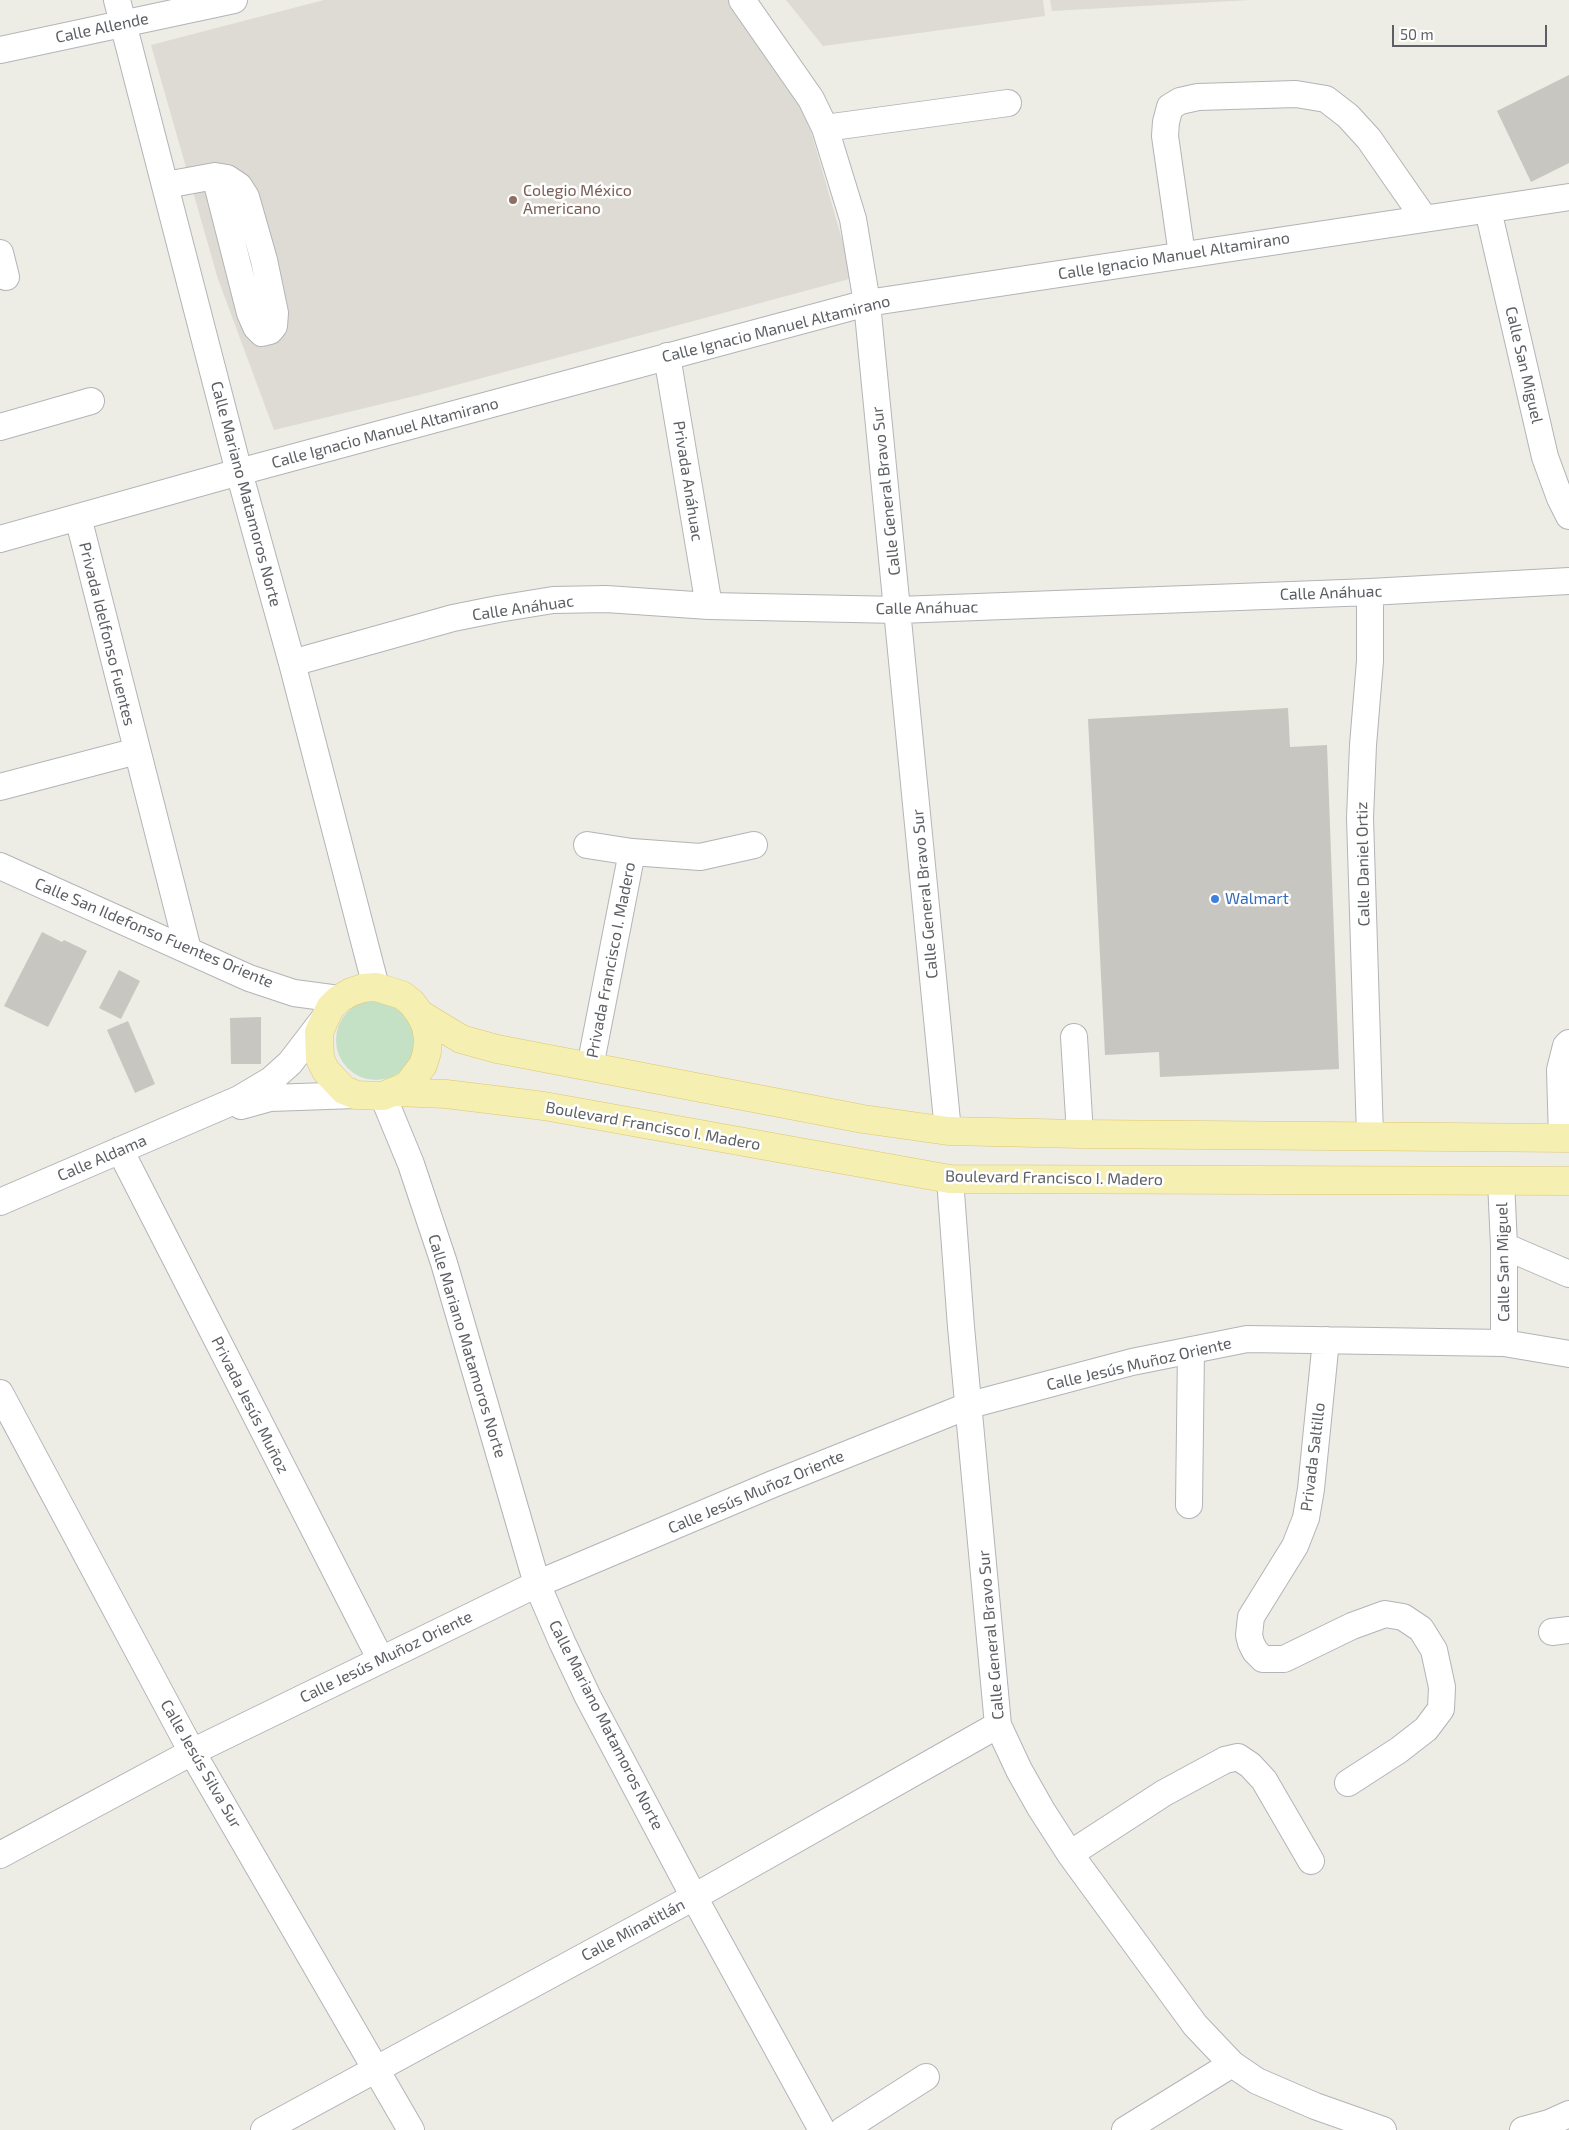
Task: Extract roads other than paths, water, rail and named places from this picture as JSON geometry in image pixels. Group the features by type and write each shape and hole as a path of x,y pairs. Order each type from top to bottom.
{"main road":[{"path":"376,987 402,995 412,1003 426,1026 428,1039 423,1065 407,1086 378,1095 344,1090 334,1081 320,1059 319,1032 331,1009 351,992 376,987"},
{"path":"420,1014 461,1039 496,1049 863,1119 948,1131 1080,1134 1565,1138"},
{"name":"Boulevard Francisco I. Madero","path":"378,1095 446,1094 544,1106 950,1179 1569,1181"}],"street":[{"name":"Calle Allende","path":"0,50 121,11 234,0"},
{"name":"Calle General Bravo Sur","path":"742,0 810,99 825,128 853,219 867,303 899,610 948,1131"},
{"name":"Calle Mariano Matamoros Norte","path":"121,11 239,472 292,663 376,987"},
{"path":"1182,255 1165,136 1166,122 1170,107 1180,101 1198,97 1296,94 1326,99 1348,116 1370,139 1424,218"},
{"path":"825,128 1008,103"},
{"path":"166,185 215,176 227,178 239,186 246,197 264,260 275,313 274,326 270,331 262,333 256,327 250,313 215,176"},
{"name":"Calle Ignacio Manuel Altamirano","path":"0,538 867,303 1569,197"},
{"name":"Calle San Miguel","path":"1488,210 1545,457 1560,498 1569,516"},
{"name":"Privada Anáhuac","path":"667,356 709,606"},
{"path":"0,427 91,401"},
{"name":"Privada Idelfonso Fuentes","path":"78,517 188,950"},
{"name":"Calle Anáhuac","path":"292,663 453,618 498,608 553,600 606,599 709,606 899,610 1370,592 1569,581"},
{"name":"Calle Daniel Ortiz","path":"1370,592 1370,661 1363,745 1360,818 1370,1136"},
{"path":"0,787 137,751"},
{"name":"Privada Francisco I. Madero","path":"587,845 632,852 700,857 754,846"},
{"name":"Privada Francisco I. Madero","path":"590,1067 632,852"},
{"name":"Calle San Ildefonso Fuentes Oriente","path":"0,866 249,978 285,990 331,1009"},
{"name":"Calle Aldama","path":"0,1202 239,1099 271,1080 290,1063 331,1009"},
{"path":"1074,1037 1080,1134"},
{"path":"1565,1138 1560,1070 1566,1046 1569,1043"},
{"name":"Calle Mariano Matamoros Norte","path":"378,1095 411,1164 444,1263 537,1584 588,1698 694,1897 822,2130"},
{"name":"Calle Aldama","path":"204,1115 270,1098 378,1095"},
{"name":"Privada Jesús Muñoz","path":"120,1150 381,1660"},
{"name":"Calle General Bravo Sur","path":"950,1179 961,1327 970,1405 998,1725 1019,1770 1041,1810 1070,1854 1195,2025 1232,2064 1257,2081 1315,2106 1383,2130"},
{"name":"Calle San Miguel","path":"1501,1181 1504,1246 1504,1343"},
{"path":"1504,1246 1569,1274"},
{"name":"Calle Jesús Muñoz Oriente","path":"0,1855 192,1752 537,1584 772,1484 970,1405 1132,1362 1247,1339 1504,1343 1569,1354"},
{"name":"Privada Saltillo","path":"1326,1340 1311,1489 1306,1518 1295,1546 1251,1617 1249,1635 1251,1643 1255,1651 1263,1658 1284,1659 1352,1626 1385,1614 1403,1617 1421,1629 1434,1650 1442,1687 1441,1709 1426,1729 1400,1750 1348,1783"},
{"path":"1189,1505 1191,1350"},
{"name":"Calle Jesús Silva Sur","path":"0,1393 192,1752 411,2130"},
{"name":"Calle Minatitlán","path":"264,2130 694,1897 998,1725"},
{"path":"1070,1854 1164,1793 1225,1760 1238,1758 1250,1765 1264,1780 1311,1861"},
{"path":"1125,2130 1232,2064"},
{"path":"843,2130 926,2077"},
{"path":"1523,2130 1549,2123 1569,2114"}],"place":[{"name":"Colegio México Americano","path":"513,200"},
{"name":"Walmart","path":"1215,899"}]}
